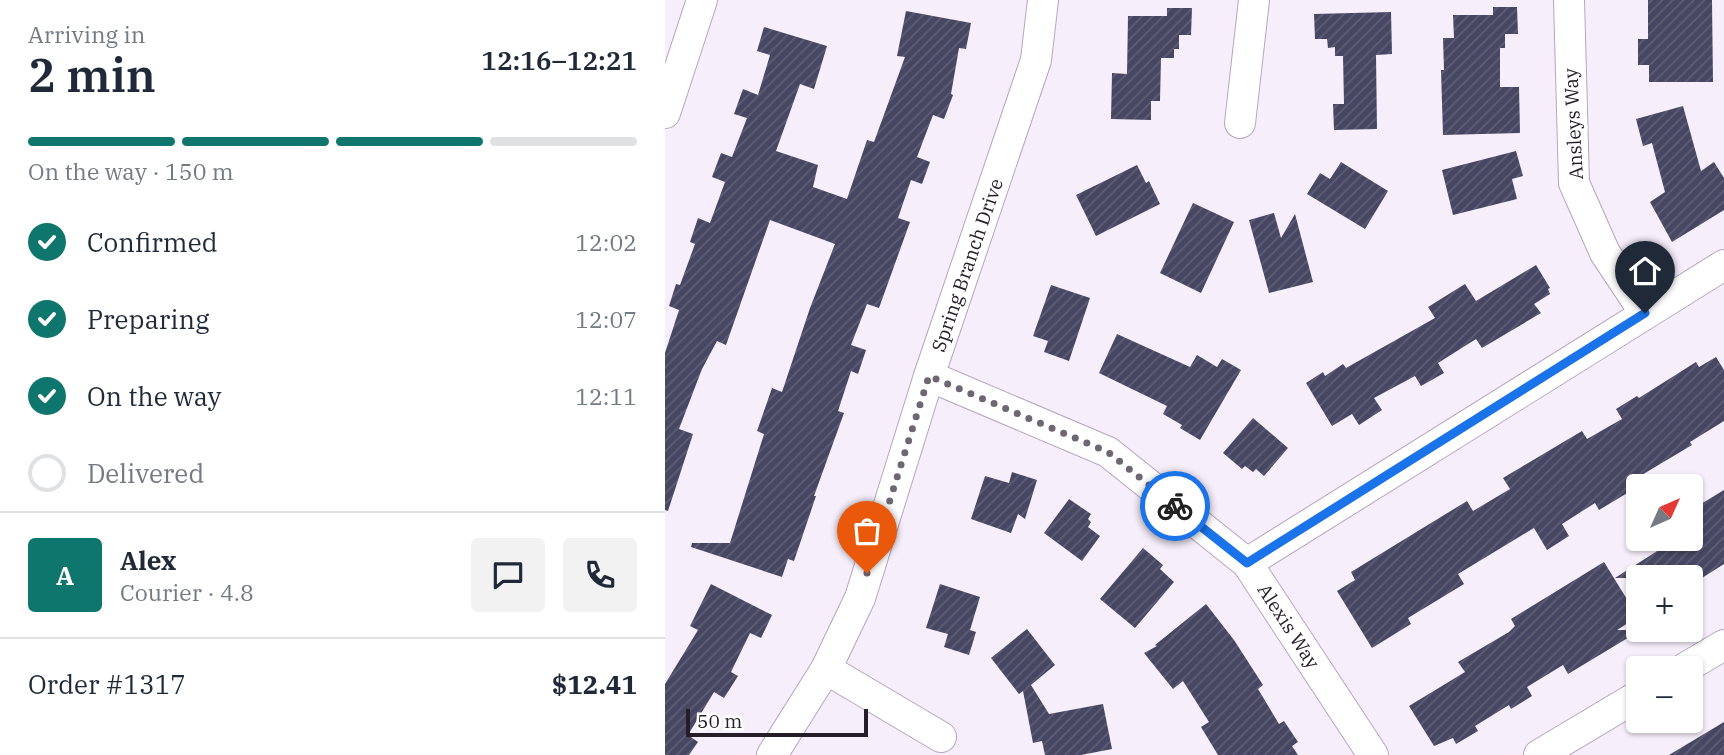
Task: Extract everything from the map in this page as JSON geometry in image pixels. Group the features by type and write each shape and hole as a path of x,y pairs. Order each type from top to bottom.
{"street":[{"path":"665,113 702,0"},
{"name":"Spring Branch Drive","path":"772,755 825,668 860,598 929,376 1036,60 1043,0"},
{"path":"1240,123 1254,0"},
{"name":"Ansleys Way","path":"1569,0 1574,183 1605,253 1645,313"},
{"path":"1247,563 1724,265"},
{"name":"Alexis Way","path":"929,376 1108,452 1247,563 1373,755"},
{"path":"1703,657 1724,645"},
{"path":"825,668 940,737"},
{"path":"1539,755 1626,703"}],"building":[{"path":"1648,0 1712,0 1713,82 1649,82 1649,65 1638,65 1638,39 1648,39"},
{"path":"1493,7 1517,7 1518,34 1505,34 1505,48 1500,48 1500,87 1519,87 1520,133 1443,135 1443,38 1454,38 1453,15 1493,15"},
{"path":"1167,8 1192,8 1191,35 1179,35 1179,49 1174,49 1174,58 1161,58 1160,101 1151,101 1151,120 1111,119 1112,73 1127,74 1128,16 1167,16"},
{"path":"906,11 971,23 966,49 959,48 951,94 953,95 944,119 933,115 917,157 930,162 922,184 911,180 898,218 910,222 879,308 867,304 851,345 866,350 858,374 851,371 838,411 844,413 794,561 788,559 782,577 691,547 692,543 730,543 764,434 757,431 772,388 782,392 835,244 770,220 726,345 717,341 702,369 679,429 693,434 668,511 665,510 665,353 679,310 669,306 695,244 690,242 698,218 710,223 725,182 712,177 721,153 732,157 747,118 734,114 743,89 758,95 770,55 757,51 764,27 827,46 814,89 800,84 776,151 818,165 813,187 847,199 867,140 874,142 905,57 897,56"},
{"path":"1391,12 1392,54 1376,55 1377,129 1334,130 1333,104 1344,104 1343,56 1335,56 1335,47 1328,48 1327,39 1315,39 1314,14"},
{"path":"1683,106 1701,171 1714,162 1724,178 1724,210 1672,242 1650,202 1665,192 1652,143 1643,146 1636,119"},
{"path":"1516,151 1523,176 1512,179 1517,199 1453,215 1442,170"},
{"path":"1341,162 1388,191 1365,229 1307,194 1320,173 1330,179"},
{"path":"1137,165 1146,183 1149,181 1160,204 1096,236 1076,195"},
{"path":"1193,203 1234,222 1201,293 1160,273"},
{"path":"1274,213 1281,238 1295,214 1313,282 1269,293 1249,220"},
{"path":"1536,265 1550,288 1550,294 1534,304 1541,313 1482,348 1476,339 1438,363 1444,373 1421,386 1415,376 1374,398 1382,410 1359,425 1352,414 1332,426 1306,383 1323,372 1325,376 1343,364 1346,368 1435,318 1428,307 1465,284 1476,301"},
{"path":"1051,285 1090,298 1069,361 1044,352 1048,341 1033,336"},
{"path":"1117,334 1190,367 1197,355 1217,367 1222,359 1241,370 1200,440 1163,414 1167,406 1099,373"},
{"path":"1716,357 1724,370 1724,421 1690,442 1692,445 1643,474 1626,474 1626,494 1599,510 1595,503 1562,524 1569,536 1547,550 1534,528 1458,574 1464,584 1408,618 1411,624 1372,648 1337,591 1355,580 1351,572 1467,501 1473,511 1510,489 1503,478 1582,431 1587,439 1622,419 1616,409 1637,396 1639,398 1696,362 1699,367"},
{"path":"1253,418 1288,448 1264,476 1256,469 1253,472 1245,466 1242,469 1223,453"},
{"path":"1012,472 1037,480 1025,519 1018,514 1011,533 971,519 985,476 1009,483"},
{"path":"1724,490 1724,564 1703,577 1703,565 1635,565 1657,551 1703,551 1703,503"},
{"path":"1069,499 1091,514 1088,527 1100,536 1082,561 1044,533"},
{"path":"1143,548 1163,565 1160,569 1174,582 1135,628 1100,599"},
{"path":"1604,562 1626,598 1626,624 1617,630 1626,630 1626,639 1568,674 1563,665 1527,687 1532,696 1511,709 1509,705 1475,726 1478,731 1456,744 1453,738 1434,746 1409,706 1465,672 1458,662 1509,632 1515,626 1511,619"},
{"path":"1626,571 1626,578 1615,578"},
{"path":"711,584 772,615 761,638 750,633 731,672 738,676 724,698 714,692 688,735 698,742 689,755 665,755 665,684 698,630 690,626"},
{"path":"940,584 980,597 970,630 976,632 969,655 944,647 948,634 926,628"},
{"path":"1206,604 1234,640 1263,685 1258,689 1279,724 1284,721 1298,742 1292,746 1298,755 1218,755 1201,727 1209,722 1183,681 1173,689 1144,653 1157,646 1155,645"},
{"path":"1027,629 1055,665 1031,685 1049,714 1103,704 1112,749 1081,755 1045,755 1042,741 1033,743 1023,691 1019,694 991,658"},
{"path":"1724,722 1724,755 1669,755"}],"way so far":[{"path":"867,573 929,376 1108,452 1175,506"}],"route":[{"path":"1175,506 1247,563 1645,313"}]}
